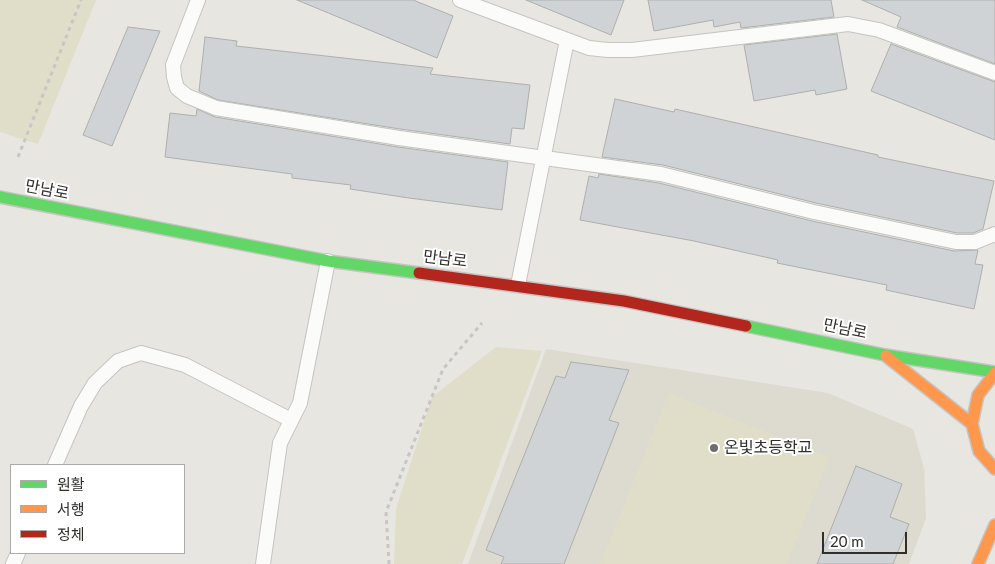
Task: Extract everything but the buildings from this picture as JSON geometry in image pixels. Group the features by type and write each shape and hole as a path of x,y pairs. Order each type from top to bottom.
{"street":[{"name":"만남로","path":"0,197 328,261 518,285 624,301 885,355 995,373"},
{"path":"885,355 972,424"},
{"path":"995,373 978,395 972,424 979,451 995,469"},
{"path":"978,564 995,525"}],"lane":[{"path":"198,0 173,65 178,88 200,103 216,108 399,138 661,174 814,212 956,242 975,242 995,234"},
{"path":"460,0 588,48 632,50 848,24 879,30 995,73"},
{"path":"518,285 567,40"},
{"path":"263,564 280,443 300,403 328,261"},
{"path":"55,464 80,406 95,383 118,361 141,353 185,365 291,420"}],"path":[{"path":"18,157 81,0"},
{"path":"389,564 386,512 444,369 482,323"}],"shaded area":[{"path":"0,0 96,0 38,144 0,132"},
{"path":"496,347 542,351 462,564 394,564 396,509 432,397"},
{"name":"온빛초등학교","path":"546,349 828,393 913,429 924,468 926,518 909,564 468,564"},
{"path":"669,393 829,457 787,564 600,564"}],"traffic: fast":[{"path":"0,197 328,261 419,273"},
{"path":"746,326 885,355 995,372"}],"traffic: slow":[{"path":"886,356 972,424"},
{"path":"995,373 978,395 972,424 979,451 995,469"},
{"path":"978,564 995,525"}],"traffic: jam":[{"path":"419,273 624,301 746,326"}],"place":[{"name":"온빛초등학교","path":"714,448"}]}
